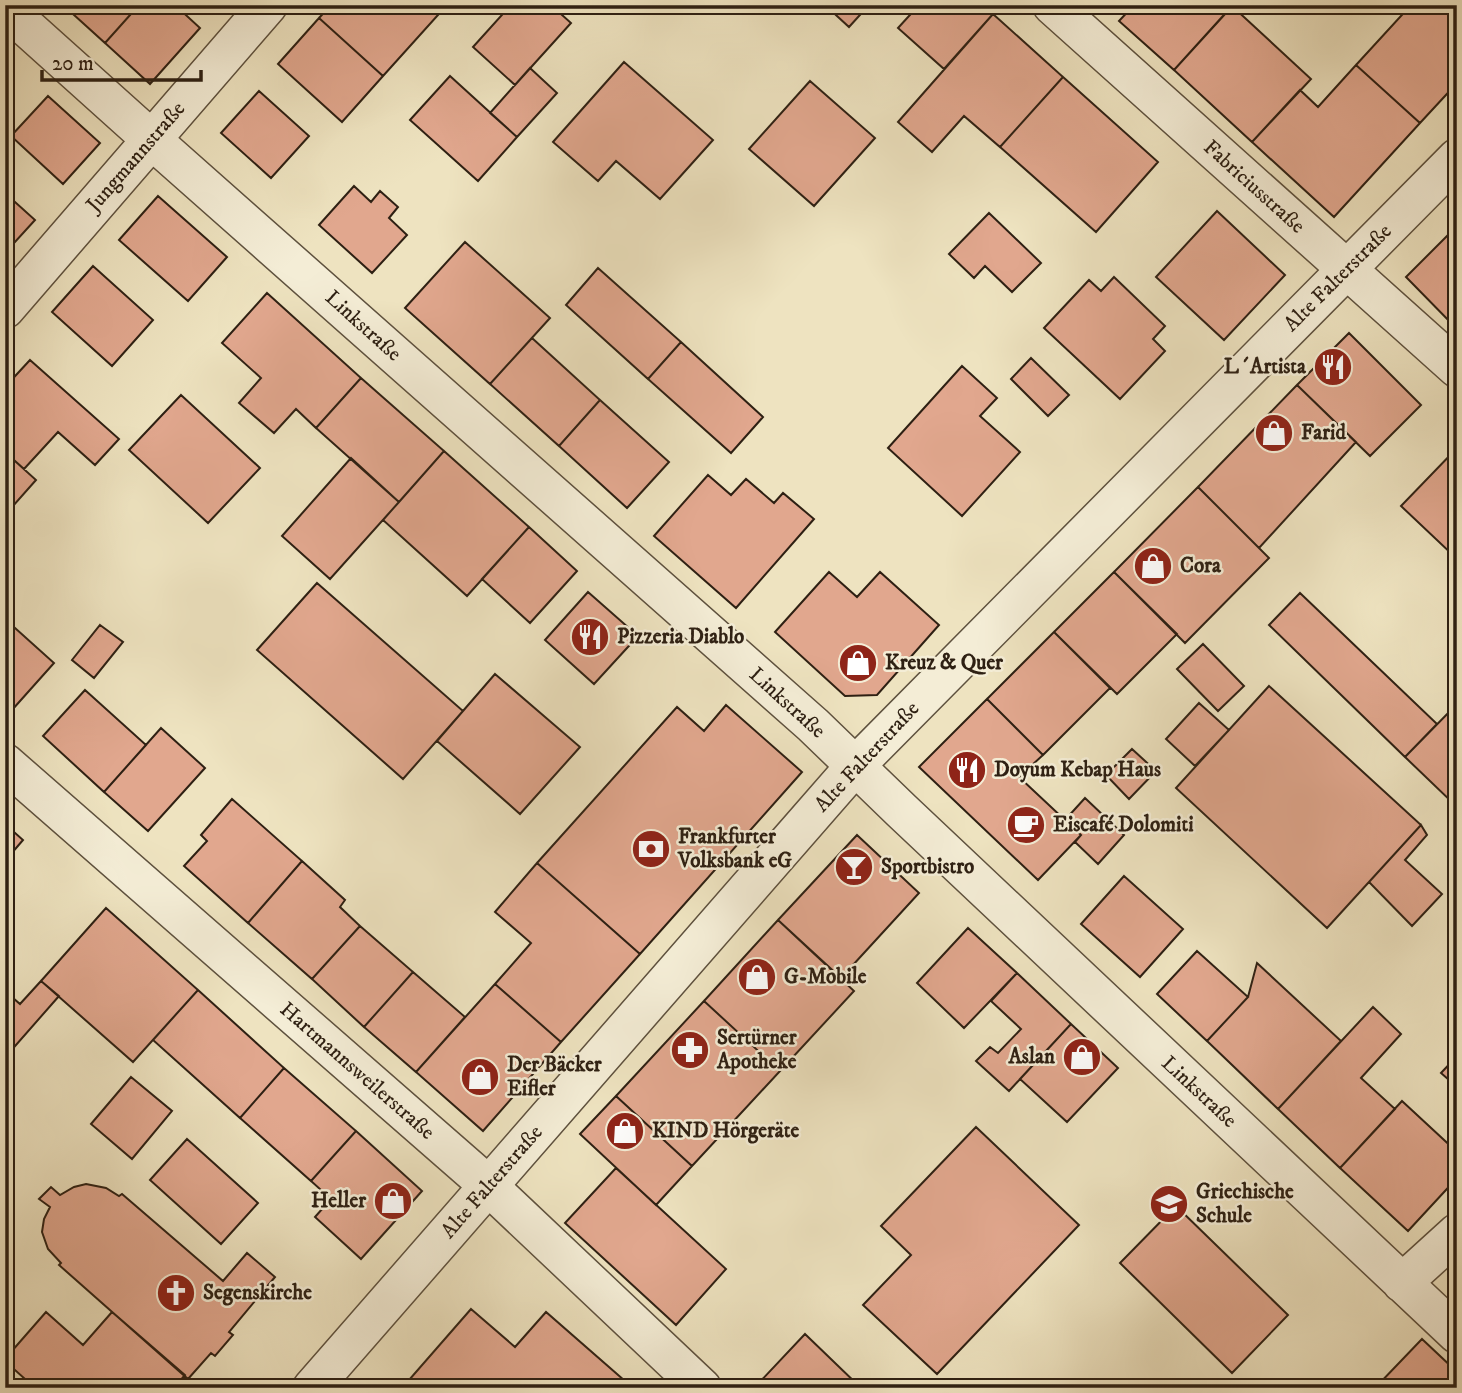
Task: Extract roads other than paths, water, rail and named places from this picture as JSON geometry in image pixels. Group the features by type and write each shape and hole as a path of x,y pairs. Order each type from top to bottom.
{"street":[{"name":"Jungmannstraße","path":"5,309 268,5"},
{"name":"Fabriciusstraße","path":"1052,5 1457,368"},
{"name":"Linkstraße","path":"5,8 813,725 1457,1334"},
{"name":"Alte Falterstraße","path":"312,1388 855,766 1457,158"},
{"name":"Hartmannsweilerstraße","path":"5,763 489,1187 702,1388"},
{"path":"1402,1283 1457,1233"}],"place":[{"name":"L´Artista","path":"1333,367"},
{"name":"Farid","path":"1274,433"},
{"name":"Cora","path":"1153,566"},
{"name":"Pizzeria Diablo","path":"590,637"},
{"name":"Kreuz & Quer","path":"858,663"},
{"name":"Doyum Kebap Haus","path":"967,770"},
{"name":"Eiscafé Dolomiti","path":"1026,825"},
{"name":"Frankfurter Volksbank eG","path":"651,849"},
{"name":"Sportbistro","path":"854,867"},
{"name":"G-Mobile","path":"757,977"},
{"name":"Sertürner Apotheke","path":"690,1050"},
{"name":"Aslan","path":"1082,1057"},
{"name":"Der Bäcker Eifler","path":"480,1077"},
{"name":"KIND Hörgeräte","path":"625,1131"},
{"name":"Heller","path":"393,1201"},
{"name":"Griechische Schule","path":"1169,1204"},
{"name":"Segenskirche","path":"176,1293"}]}
